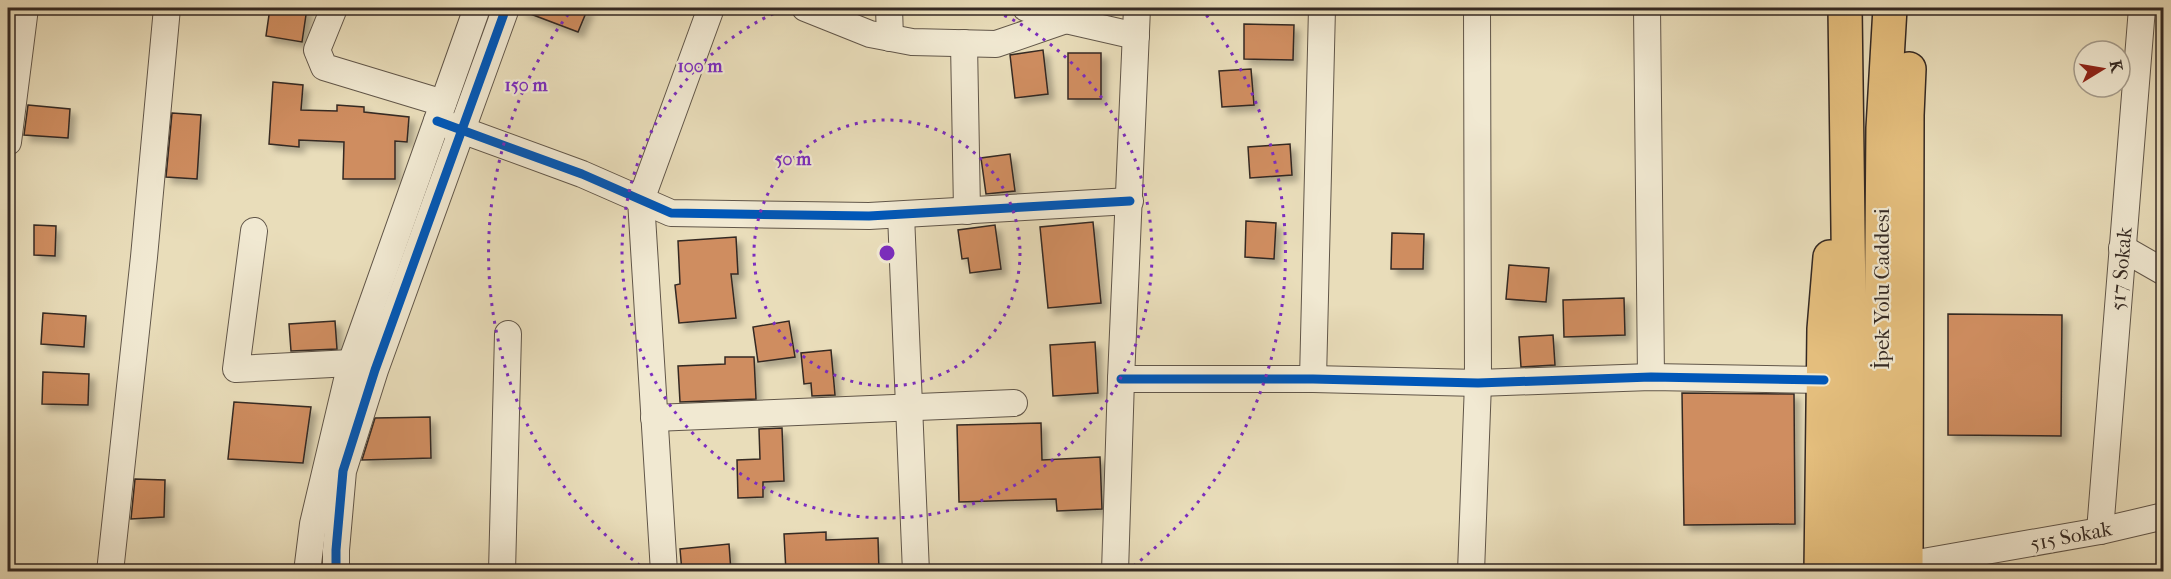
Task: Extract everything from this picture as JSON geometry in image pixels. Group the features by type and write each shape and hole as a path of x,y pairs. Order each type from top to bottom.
{"highway":[{"name":"İpek Yolu Caddesi","path":"1845,8 1851,374 1848,572"},
{"name":"İpek Yolu Caddesi","path":"1890,8 1883,128 1897,569"},
{"path":"1897,569 1907,127 1912,8"},
{"path":"1821,572 1824,329 1846,58"}],"street":[{"path":"8,142 25,8"},
{"path":"110,572 144,257 167,8"},
{"path":"334,8 317,50 324,67 440,112 462,130 582,174 671,213 869,216 1130,201"},
{"path":"307,572 313,524 351,363 477,8"},
{"path":"336,572 343,471 375,370 506,8"},
{"path":"664,572 641,200 711,8"},
{"path":"805,8 870,34 912,42 996,44 1066,20"},
{"path":"889,8 890,38"},
{"path":"1026,8 1136,36"},
{"path":"1115,572 1120,379 1130,201 1137,8"},
{"path":"1313,379 1322,8"},
{"path":"1471,572 1478,382 1477,8"},
{"path":"1647,8 1651,377"},
{"name":"517 Sokak","path":"2100,531 2142,8"},
{"path":"964,43 967,211"},
{"path":"901,214 916,572"},
{"path":"254,231 236,369 351,363"},
{"path":"2122,248 2163,273"},
{"path":"502,572 508,334"},
{"path":"1120,379 1478,382 1651,377 1824,380"},
{"path":"654,418 1014,403"},
{"name":"515 Sokak","path":"1897,569 2100,531 2163,516"}],"building":[{"path":"270,8 307,8 302,42 266,36"},
{"path":"521,8 588,8 578,32 520,10"},
{"path":"1244,24 1294,25 1293,60 1244,59"},
{"path":"1043,50 1048,94 1015,98 1010,55"},
{"path":"1068,53 1101,53 1101,99 1068,99"},
{"path":"1251,69 1254,105 1222,107 1219,71"},
{"path":"273,82 303,85 301,110 337,111 337,105 364,107 364,112 409,117 407,142 395,141 395,179 343,179 344,142 299,140 299,147 269,144"},
{"path":"28,105 70,109 68,138 24,135"},
{"path":"172,113 201,115 197,179 166,177"},
{"path":"1290,144 1292,175 1250,178 1248,147"},
{"path":"1010,154 1015,191 986,194 981,158"},
{"path":"1246,221 1276,223 1274,259 1245,257"},
{"path":"1093,222 1101,303 1048,308 1040,227"},
{"path":"34,225 56,226 55,256 34,255"},
{"path":"995,225 1001,269 970,273 968,258 962,259 958,230"},
{"path":"1392,233 1424,234 1423,269 1391,269"},
{"path":"736,237 738,274 731,274 736,318 679,323 675,285 680,284 678,241"},
{"path":"1509,265 1549,268 1546,302 1506,299"},
{"path":"1624,298 1625,335 1564,337 1563,300"},
{"path":"43,313 86,316 84,347 41,344"},
{"path":"1948,314 2062,315 2061,436 1948,435"},
{"path":"335,321 337,349 291,351 289,324"},
{"path":"789,321 795,357 758,362 753,327"},
{"path":"1553,335 1555,365 1521,367 1519,337"},
{"path":"1095,342 1098,393 1053,396 1050,345"},
{"path":"831,350 835,395 812,396 811,383 804,384 801,353"},
{"path":"725,357 754,357 756,399 680,402 678,366 725,364"},
{"path":"43,372 89,374 88,405 42,404"},
{"path":"1682,393 1794,394 1795,524 1684,525"},
{"path":"234,402 311,407 303,463 228,459"},
{"path":"430,417 431,458 362,460 375,418"},
{"path":"1041,423 1042,460 1100,457 1102,509 1057,511 1056,499 959,502 957,425"},
{"path":"782,428 784,481 763,482 763,497 738,498 737,460 760,459 759,429"},
{"path":"135,479 165,480 164,517 131,519"},
{"path":"826,532 826,540 878,538 879,572 786,572 784,534"},
{"path":"729,544 731,572 682,572 680,549"}],"cycle path":[{"path":"336,572 343,471 375,370 506,8"},
{"path":"437,121 582,174 671,213 869,216 1130,201"},
{"path":"1121,379 1313,379 1478,383 1651,377 1824,380"}]}
